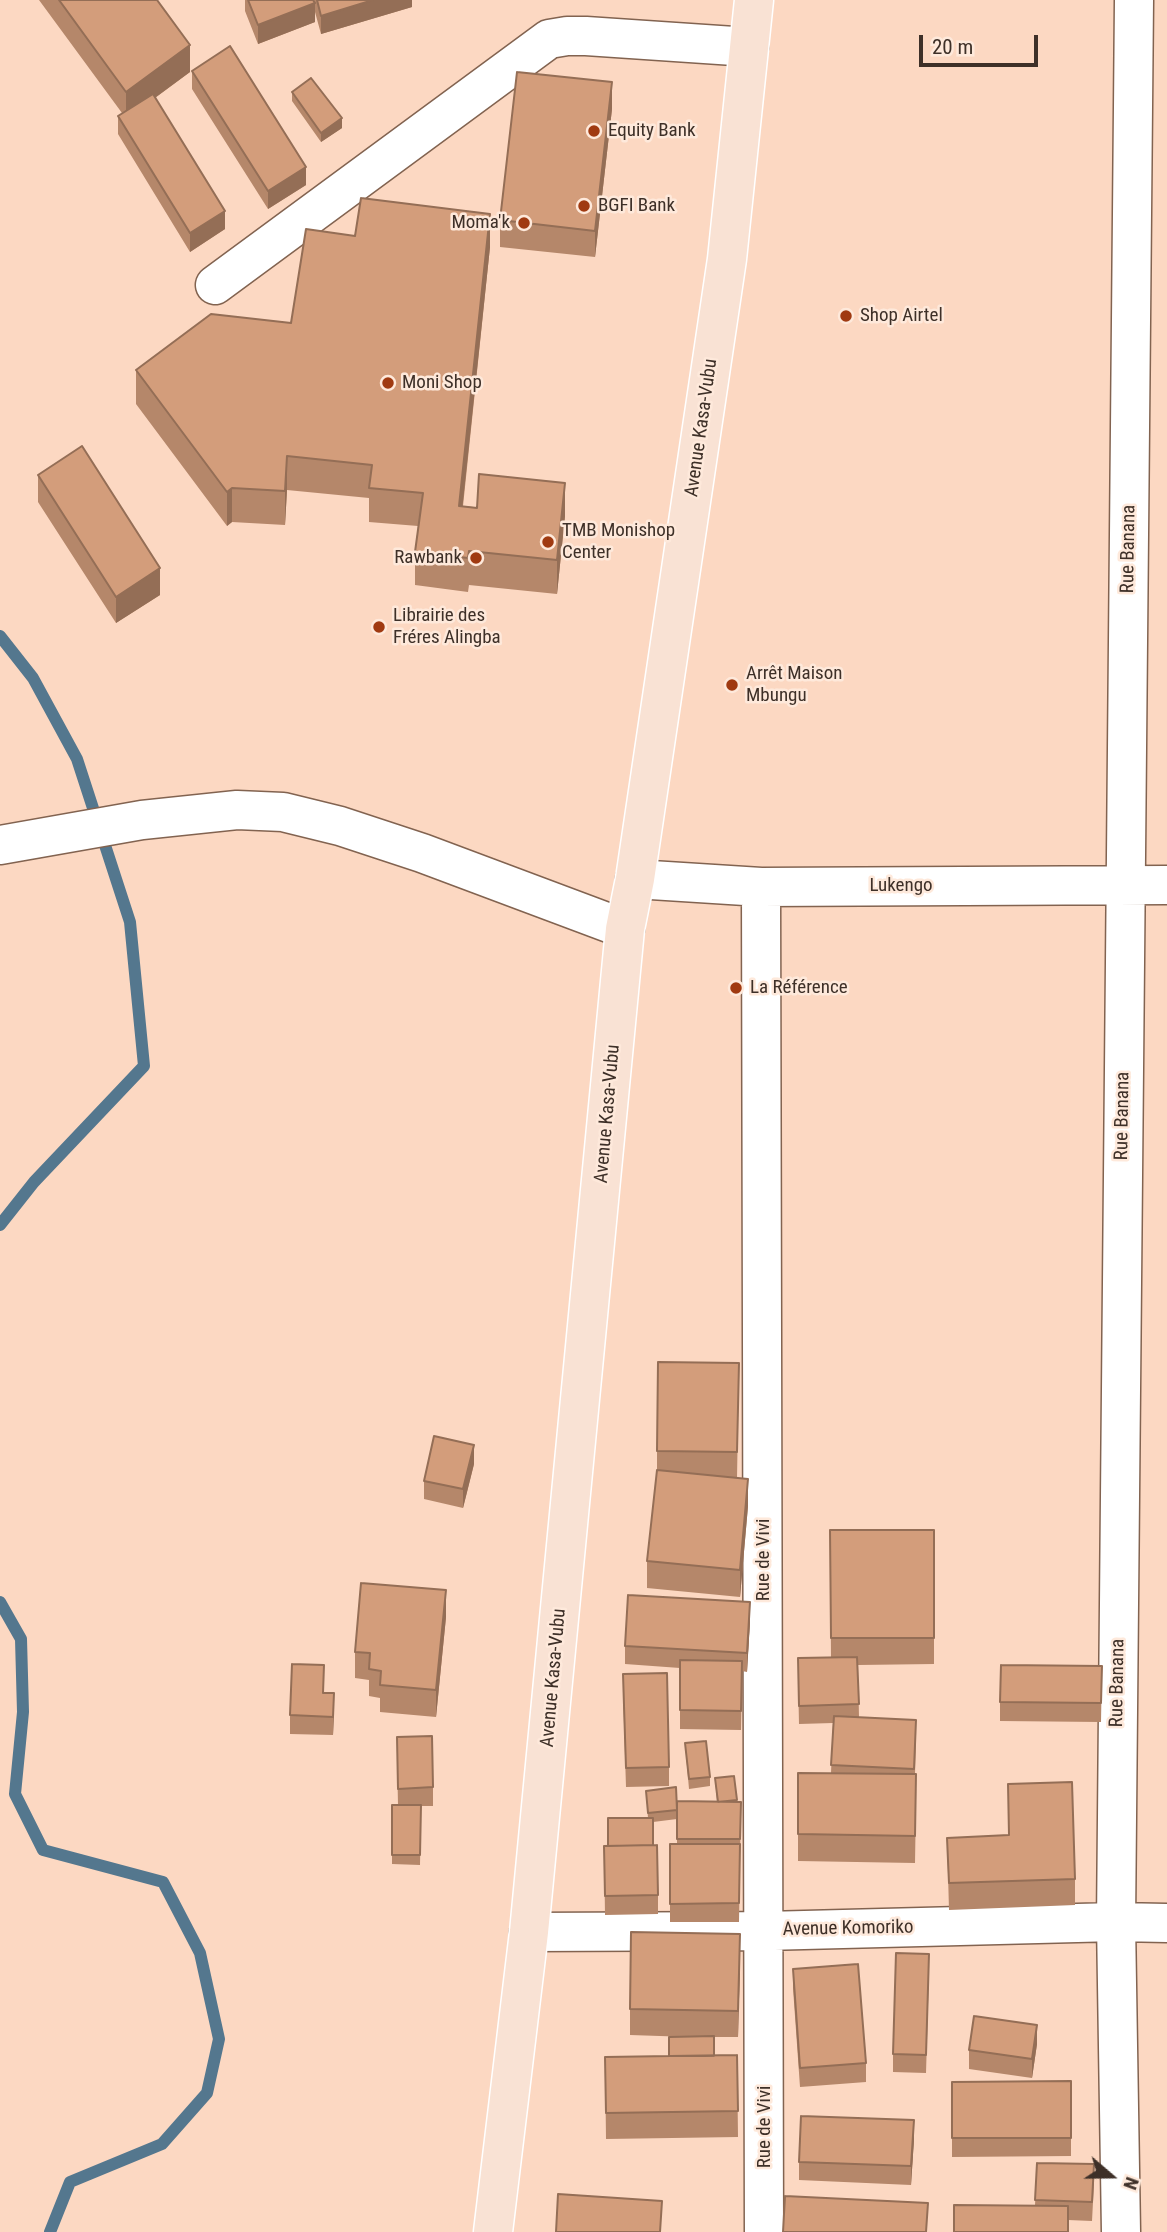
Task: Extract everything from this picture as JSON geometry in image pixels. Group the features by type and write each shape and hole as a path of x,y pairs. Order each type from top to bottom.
{"main road":[{"name":"Avenue Kasa-Vubu","path":"492,2232 529,1932 625,929 635,879 727,259 754,0"}],"street":[{"name":"Rue Banana","path":"1121,2232 1116,1922 1134,0"},
{"path":"215,285 549,40 586,36 749,47"},
{"path":"10,843 142,820 237,810 283,812 341,826 410,849 625,929"},
{"name":"Lukengo","path":"635,879 761,887 1167,885"},
{"name":"Rue de Vivi","path":"761,887 764,2232"},
{"name":"Avenue Komoriko","path":"529,1932 765,1931 1167,1923"}],"building":[{"path":"59,0 157,0 190,45 126,92"},
{"path":"248,0 313,0 315,3 258,25"},
{"path":"317,0 373,0 321,16"},
{"path":"230,46 306,167 268,191 192,71"},
{"path":"517,72 612,82 595,231 500,220"},
{"path":"311,78 342,118 321,133 292,92"},
{"path":"153,94 225,211 190,233 118,116"},
{"path":"361,198 490,214 459,506 477,508 479,474 565,483 557,560 469,551 468,558 415,552 423,493 369,488 372,465 287,456 285,491 232,488 227,492 136,370 211,314 291,323 306,229 355,236"},
{"path":"82,446 160,568 116,597 38,475"},
{"path":"658,1362 739,1363 737,1452 657,1451"},
{"path":"434,1436 474,1445 463,1489 424,1481"},
{"path":"657,1470 748,1479 740,1570 647,1561"},
{"path":"830,1530 934,1530 934,1638 831,1638"},
{"path":"361,1583 446,1590 436,1690 380,1685 381,1671 369,1669 370,1653 355,1652"},
{"path":"628,1595 750,1602 747,1653 625,1646"},
{"path":"857,1657 859,1704 799,1706 798,1658"},
{"path":"680,1660 742,1661 741,1711 680,1710"},
{"path":"292,1664 324,1665 323,1693 334,1693 333,1717 290,1715"},
{"path":"1001,1665 1102,1666 1101,1703 1000,1702"},
{"path":"667,1673 669,1767 626,1768 623,1674"},
{"path":"834,1716 916,1720 914,1769 831,1765"},
{"path":"432,1736 433,1787 398,1789 397,1737"},
{"path":"706,1741 710,1777 689,1779 685,1743"},
{"path":"798,1773 916,1774 915,1836 798,1834"},
{"path":"734,1776 737,1800 718,1802 715,1778"},
{"path":"1072,1782 1075,1879 949,1883 947,1838 1009,1835 1008,1784"},
{"path":"676,1787 677,1810 648,1813 646,1791"},
{"path":"677,1801 741,1802 740,1839 677,1839"},
{"path":"392,1805 421,1805 420,1855 392,1855"},
{"path":"608,1818 653,1818 653,1845 608,1846"},
{"path":"670,1844 740,1844 739,1903 670,1904"},
{"path":"657,1845 658,1895 605,1896 604,1846"},
{"path":"631,1932 740,1934 738,2011 630,2009"},
{"path":"896,1953 929,1954 926,2055 893,2054"},
{"path":"858,1964 866,2063 800,2068 793,1969"},
{"path":"974,2016 1037,2025 1032,2059 969,2050"},
{"path":"714,2036 714,2056 669,2056 669,2037"},
{"path":"737,2055 738,2111 606,2113 605,2057"},
{"path":"1071,2081 1071,2138 952,2138 952,2082"},
{"path":"801,2116 914,2120 911,2166 799,2162"},
{"path":"1037,2163 1094,2164 1092,2202 1035,2200"},
{"path":"558,2194 662,2201 660,2232 556,2232"},
{"path":"785,2196 928,2203 926,2232 783,2232"},
{"path":"954,2205 1068,2206 1068,2232 954,2232"}],"waterway":[{"path":"0,636 33,678 77,759 130,922 144,1066 34,1182 0,1225"},
{"path":"0,1602 21,1639 23,1712 15,1794 43,1850 163,1882 200,1953 219,2039 207,2093 162,2144 70,2182 50,2232"}],"place":[{"name":"Equity Bank","path":"594,131"},
{"name":"BGFI Bank","path":"584,206"},
{"name":"Moma'k","path":"524,223"},
{"name":"Shop Airtel","path":"846,316"},
{"name":"Moni Shop","path":"388,383"},
{"name":"TMB Monishop Center","path":"548,542"},
{"name":"Rawbank","path":"476,558"},
{"name":"Librairie des Fréres Alingba","path":"379,627"},
{"name":"Arrêt Maison Mbungu","path":"732,685"},
{"name":"La Référence","path":"736,988"}]}
